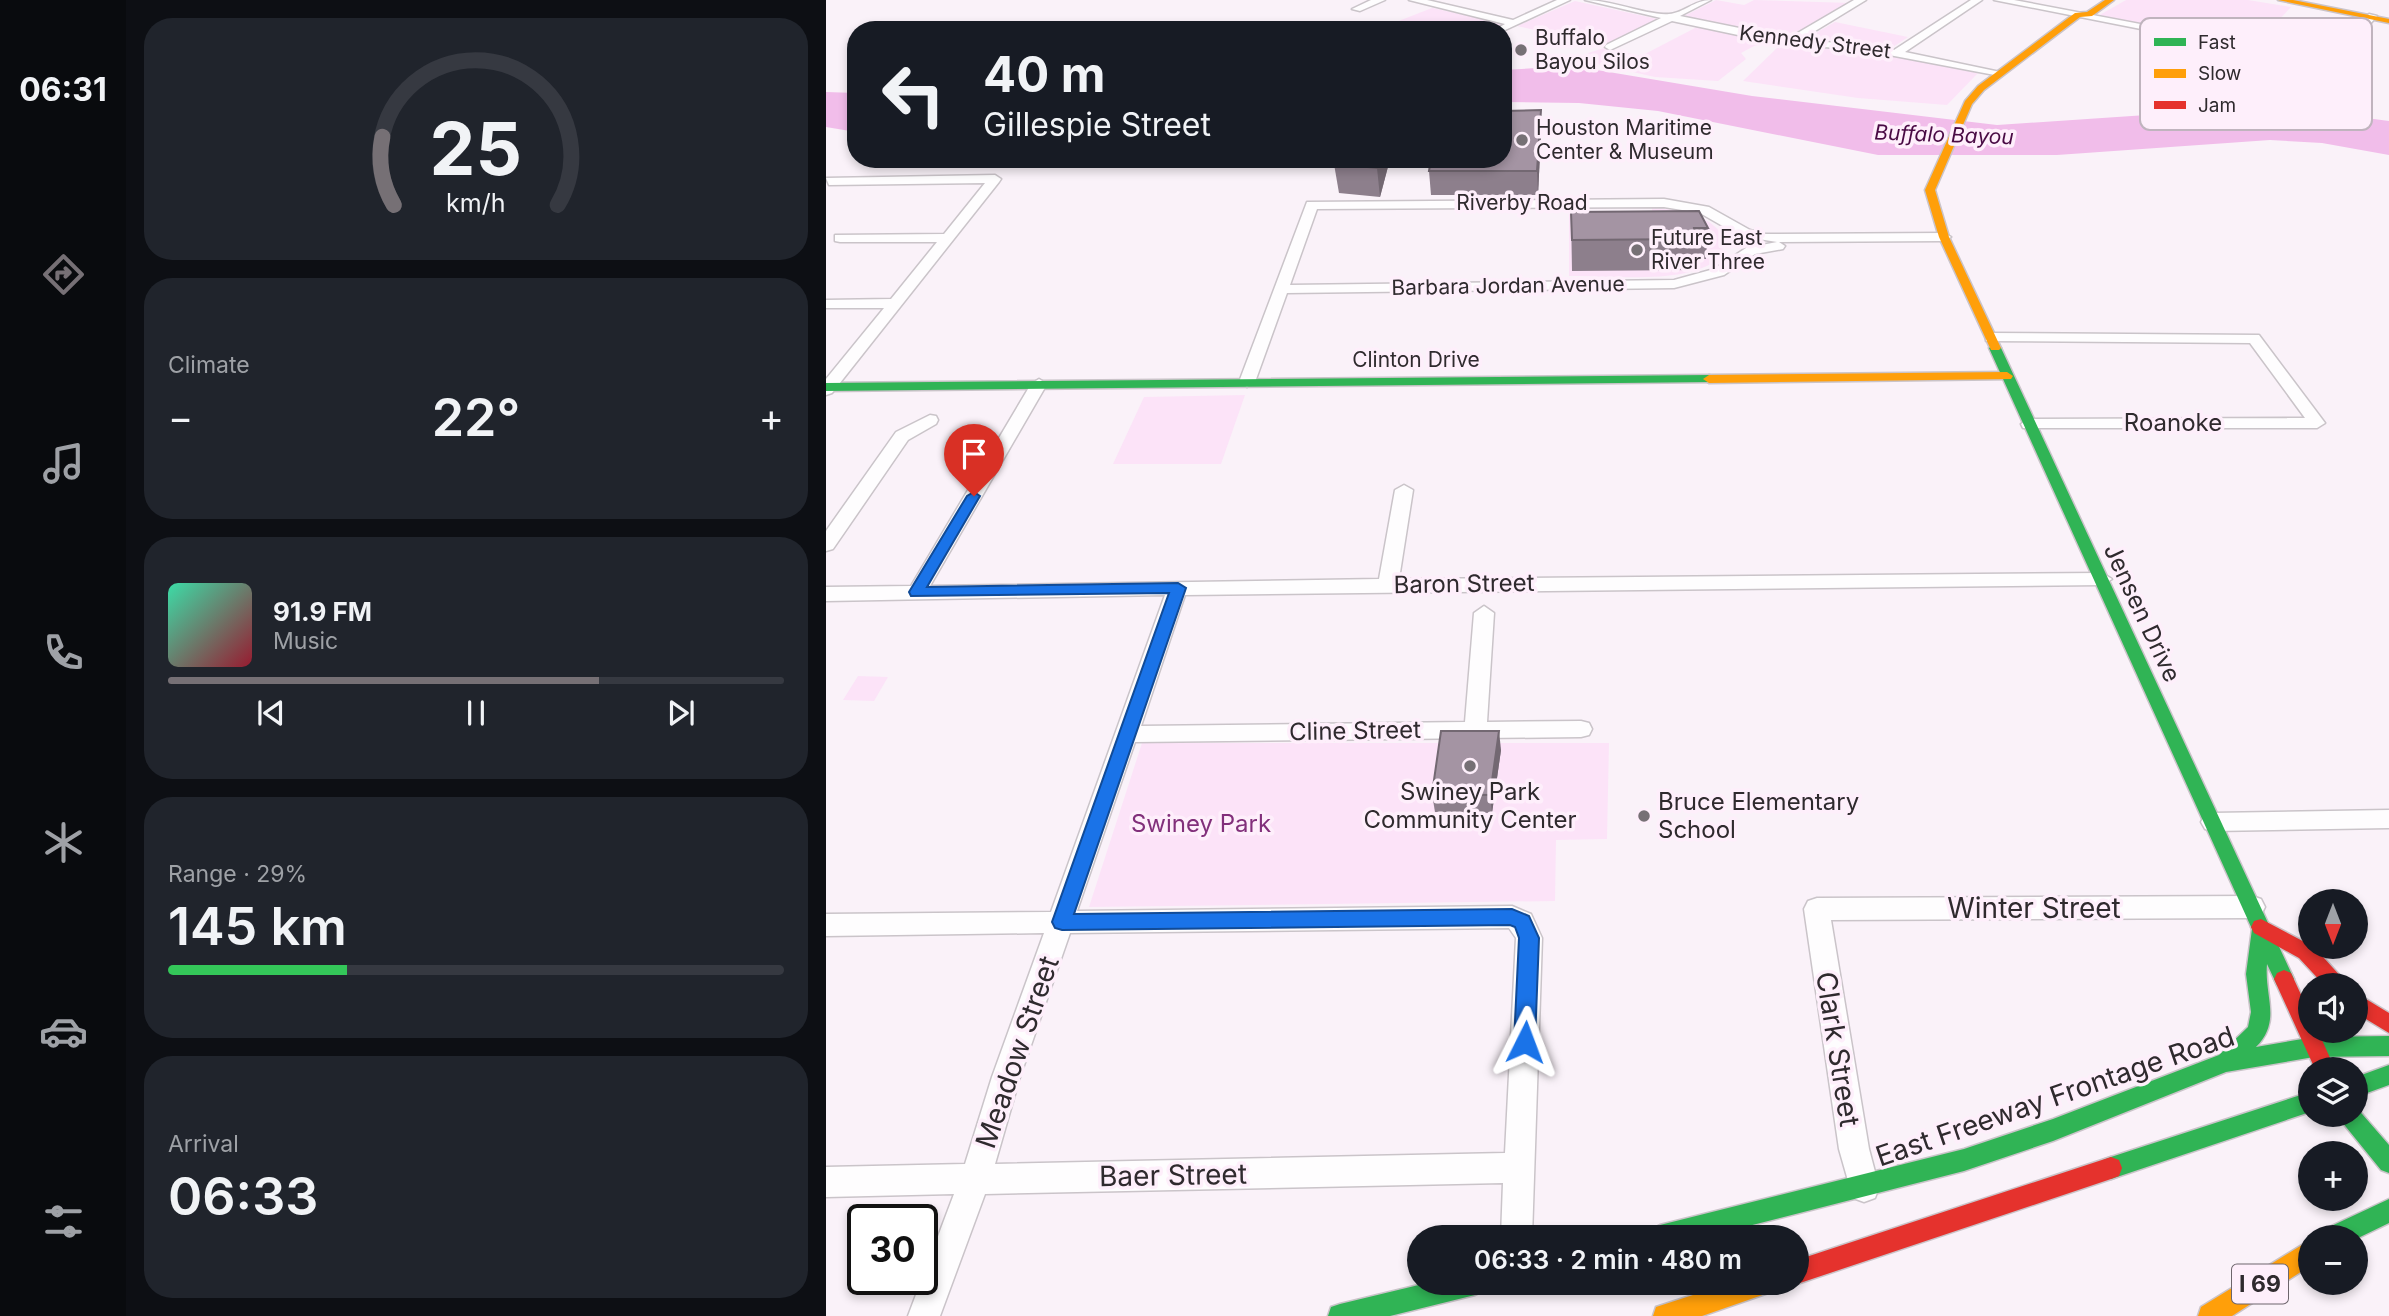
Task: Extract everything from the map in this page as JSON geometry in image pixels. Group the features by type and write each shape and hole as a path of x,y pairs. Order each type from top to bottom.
{"main road":[{"path":"2078,15 2076,12 2092,0"},
{"path":"2000,73 2078,15 2089,14 2110,0"},
{"path":"2281,0 2389,19"},
{"name":"Jensen Drive","path":"2000,73 1968,103 1935,174 1930,190 1946,242 2319,1057"},
{"name":"Clinton Drive","path":"827,388 2007,376"},
{"path":"2257,917 2306,952 2325,973"},
{"path":"2226,1062 2258,1031 2261,1012 2256,974 2257,917"},
{"path":"2368,1010 2389,1024"},
{"name":"East Freeway Frontage Road","path":"1709,1225 1964,1160 2053,1130 2226,1062 2314,1047 2389,1046"},
{"path":"2368,1082 2389,1073"},
{"path":"1809,1268 2298,1106"},
{"path":"2360,1127 2389,1162"},
{"path":"2358,1225 2389,1210"},
{"name":"I 69","path":"2210,1316 2298,1260"},
{"path":"1340,1316 1426,1295"},
{"path":"1665,1316 1729,1295"}],"street":[{"path":"1357,9 1380,0"},
{"path":"1414,0 1506,21"},
{"path":"1512,24 1565,0"},
{"name":"Kennedy Street","path":"1590,0 1789,42 1898,52 2000,73"},
{"path":"1610,47 1706,0"},
{"path":"1789,42 1861,0"},
{"path":"1898,52 1977,0"},
{"path":"1999,0 2140,27"},
{"path":"827,388 995,180 829,181"},
{"name":"Riverby Road","path":"1281,289 1312,205 1657,202 1695,208 1747,234 1771,239 1946,242"},
{"path":"840,238 947,237"},
{"name":"Barbara Jordan Avenue","path":"1281,289 1667,285 1702,279 1751,251 1775,247 1946,242"},
{"path":"1247,382 1281,289"},
{"path":"826,304 895,303"},
{"name":"Roanoke","path":"1991,338 2254,338 2317,423 2029,424"},
{"path":"917,592 1039,384"},
{"path":"826,545 902,436 930,419"},
{"path":"1388,585 1404,490"},
{"name":"Baron Street","path":"826,594 1388,585 2102,579"},
{"name":"Meadow Street","path":"923,1316 975,1179 1006,1077 1178,588"},
{"path":"1475,730 1484,613"},
{"name":"Cline Street","path":"1128,734 1581,729"},
{"path":"2213,822 2389,819"},
{"name":"Winter Street","path":"1817,909 2257,917"},
{"name":"Clark Street","path":"1817,909 1854,1149 1864,1187"},
{"path":"826,925 1500,915 1522,922 1529,938 1517,1225"},
{"name":"Baer Street","path":"826,1182 1519,1168"}],"green space":[{"path":"1716,0 1744,5 1754,0 1851,3 1788,39 1684,16"},
{"path":"2126,0 2248,0 2291,7 2281,18 2140,18 2140,24 2098,16"},
{"path":"1575,1 1662,20 1605,46 1517,26"},
{"path":"1432,8 1490,21 1399,21"},
{"path":"1835,22 1908,37 1893,47 1841,40 1805,39"},
{"path":"1697,27 1769,43 1754,46 1741,53 1746,59 1718,81 1655,77 1584,61 1588,53 1604,48 1641,56"},
{"path":"1780,45 1883,53 1978,73 1947,105 1858,98 1743,81"},
{"path":"1652,208 1681,211 1707,221 1721,233 1723,253 1711,264 1674,275 1569,276 1569,214 1652,211"},
{"path":"1245,395 1221,464 1113,464 1144,397"},
{"path":"858,676 888,677 874,701 843,700"},
{"name":"Swiney Park","path":"1142,743 1609,743 1607,839 1556,840 1555,901 1089,907"}],"water":[{"name":"Buffalo Bayou","path":"1573,66 1752,96 1997,125 2140,115 2140,130 2372,130 2372,119 2389,121 2389,155 2322,143 2270,140 2057,155 1878,155 1658,111 1579,103 1512,102 1512,69"},
{"path":"826,92 847,93 847,130 826,127"}],"building":[{"path":"1541,110 1537,171 1429,171 1430,168 1512,168 1512,111"},
{"path":"1699,211 1708,228 1694,228 1696,239 1572,240 1571,212"},
{"name":"Swiney Park Community Center","path":"1441,731 1499,731 1490,795 1432,794"}],"traffic: fast":[{"path":"1995,348 2284,979"},
{"path":"826,387 1709,379"},
{"path":"2226,1062 2258,1031 2261,1012 2256,974 2261,930"},
{"path":"1707,1225 1964,1160 2053,1130 2226,1062 2314,1047 2389,1046"},
{"path":"2368,1083 2389,1075"},
{"path":"2111,1168 2298,1106"},
{"path":"2360,1127 2389,1162"},
{"path":"2359,1225 2389,1211"},
{"path":"1340,1316 1426,1295"}],"traffic: slow":[{"path":"1995,348 1944,237 1930,190 1968,103 1981,88 2078,15 2089,14 2110,0"},
{"path":"2282,0 2389,21"},
{"path":"1709,379 2007,376"},
{"path":"2210,1316 2298,1260"},
{"path":"1665,1316 1729,1295"}],"traffic: jam":[{"path":"2261,927 2306,952 2325,973"},
{"path":"2284,979 2320,1057"},
{"path":"2368,1010 2389,1024"},
{"path":"1809,1268 2111,1168"}],"place":[{"name":"Buffalo Bayou Silos","path":"1521,50"},
{"name":"Houston Maritime Center & Museum","path":"1522,140"},
{"name":"Future East River Three","path":"1637,250"},
{"name":"Swiney Park Community Center","path":"1470,766"},
{"name":"Bruce Elementary School","path":"1644,816"}],"route":[{"path":"974,496 917,592 1178,588 1062,922 1500,915 1512,917 1522,922 1528,930 1529,938 1525,1042"}]}
